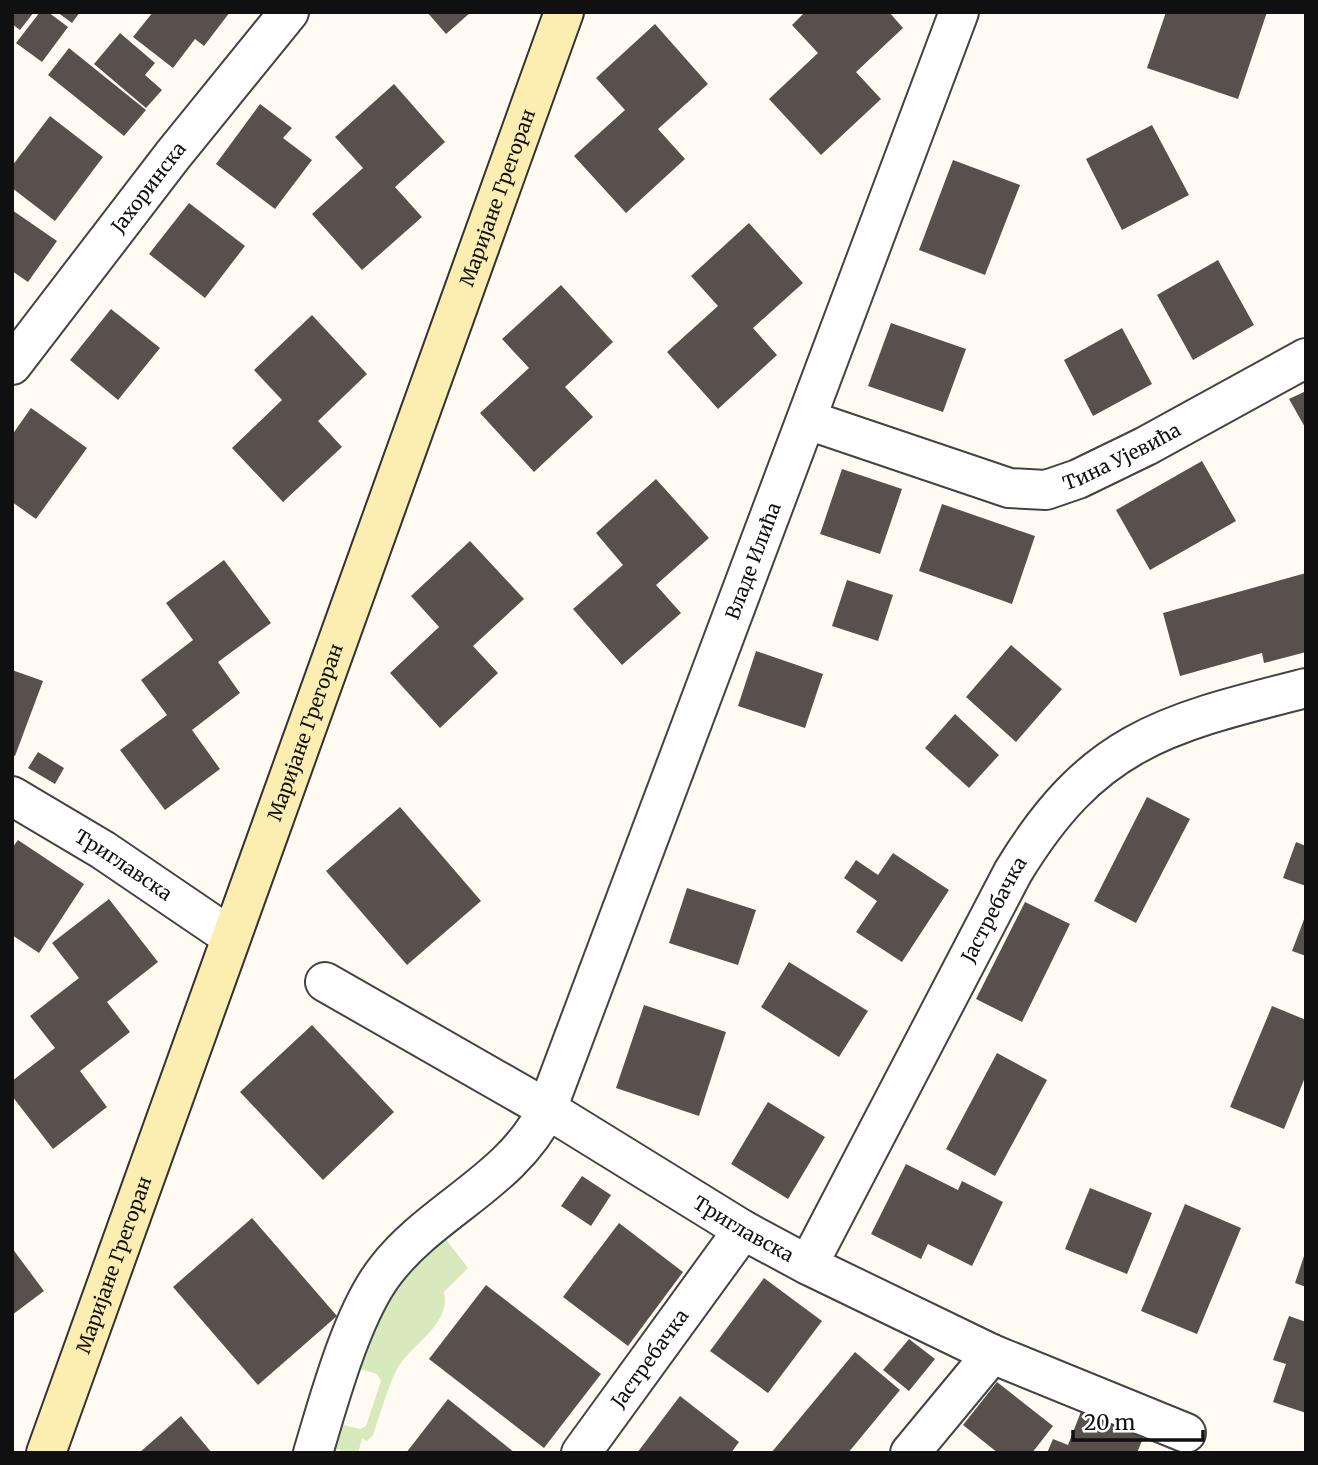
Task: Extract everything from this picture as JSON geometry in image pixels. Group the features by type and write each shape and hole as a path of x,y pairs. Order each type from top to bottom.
{"street":[{"name":"Јахоринска","path":"12,365 173,155 289,12"},
{"name":"Маријане Грегоран","path":"46,1453 564,12"},
{"name":"Владе Илића","path":"313,1453 366,1304 385,1270 527,1142 547,1109 960,12"},
{"name":"Тина Ујевића","path":"808,420 1009,488 1046,490 1078,479 1146,446 1306,358"},
{"name":"Јастребачка","path":"808,1265 1013,872 1053,811 1083,781 1121,751 1159,731 1218,710 1306,688"},
{"name":"Триглавска","path":"12,796 103,850 231,937"},
{"name":"Триглавска","path":"325,982 547,1109 743,1230 808,1265 992,1354 1186,1433"},
{"name":"Јастребачка","path":"580,1453 743,1230"},
{"path":"911,1453 992,1354"}],"green space":[{"path":"441,1233 468,1268 444,1292 442,1315 395,1373 373,1435 367,1441 362,1439 358,1453 332,1449 340,1424 360,1429 366,1426 381,1381 377,1374 357,1368 371,1323 412,1258"}],"building":[{"path":"12,12 34,12 20,30 12,24"},
{"path":"40,12 48,12 68,27 42,62 16,43"},
{"path":"57,12 80,12 72,23"},
{"path":"153,12 230,12 204,46 195,39 173,68 133,37"},
{"path":"427,12 471,12 446,34"},
{"path":"805,12 889,12 903,28 856,72 881,99 821,155 769,99 818,53 792,25"},
{"path":"1166,12 1267,12 1238,99 1147,68"},
{"path":"655,24 708,84 658,129 685,159 626,213 574,156 625,110 596,78"},
{"path":"120,33 155,63 145,75 162,90 146,108 94,64"},
{"path":"69,48 146,110 124,136 48,75"},
{"path":"394,84 445,142 395,187 422,217 362,270 312,214 363,168 335,137"},
{"path":"260,104 292,128 283,138 312,160 275,209 216,164"},
{"path":"50,116 103,157 55,221 12,188 12,166"},
{"path":"1152,125 1189,195 1122,230 1086,159"},
{"path":"953,160 1020,185 985,275 919,250"},
{"path":"189,203 245,246 205,298 149,254"},
{"path":"12,210 57,241 28,282 12,271"},
{"path":"749,223 803,283 753,328 777,355 718,409 667,352 718,306 691,276"},
{"path":"1218,260 1254,325 1193,360 1157,295"},
{"path":"561,285 613,342 565,387 593,417 534,472 480,413 529,368 502,339"},
{"path":"111,309 160,348 118,400 70,360"},
{"path":"312,315 367,374 318,421 342,447 283,502 232,448 282,400 254,370"},
{"path":"891,323 966,349 943,412 868,386"},
{"path":"1122,328 1152,384 1093,416 1064,360"},
{"path":"1306,391 1306,429 1289,399"},
{"path":"31,408 87,448 36,519 12,502 12,435"},
{"path":"1202,461 1236,521 1150,570 1116,510"},
{"path":"842,469 902,489 880,554 820,534"},
{"path":"656,479 709,538 656,585 681,613 622,665 573,609 623,565 596,533"},
{"path":"942,504 1035,536 1012,604 919,571"},
{"path":"470,541 524,599 473,646 498,673 440,728 390,673 439,627 411,596"},
{"path":"224,560 271,623 218,662 240,693 192,730 220,769 165,810 120,750 167,715 141,680 193,640 166,603"},
{"path":"1306,573 1306,652 1264,663 1262,653 1180,676 1163,613"},
{"path":"847,580 893,595 878,641 832,626"},
{"path":"1011,645 1062,689 1016,742 966,697"},
{"path":"756,651 823,674 805,728 738,706"},
{"path":"12,670 43,681 15,756 12,755"},
{"path":"955,714 999,755 969,788 925,748"},
{"path":"38,752 64,768 55,784 28,768"},
{"path":"1147,797 1190,819 1136,923 1094,901"},
{"path":"400,807 481,901 407,965 326,871"},
{"path":"18,840 84,884 39,953 12,935 12,848"},
{"path":"1296,842 1306,846 1306,886 1283,878"},
{"path":"893,853 949,890 902,962 856,932 877,901 844,878 856,860 878,875"},
{"path":"687,888 756,910 738,965 669,943"},
{"path":"109,899 158,962 107,1002 130,1032 80,1071 107,1107 53,1149 12,1096 12,1081 55,1048 30,1016 79,978 52,943"},
{"path":"1025,902 1070,924 1022,1022 976,999"},
{"path":"1306,914 1306,956 1292,951"},
{"path":"789,962 868,1011 839,1057 761,1007"},
{"path":"644,1005 726,1032 699,1116 616,1088"},
{"path":"1272,1006 1306,1020 1306,1075 1284,1129 1230,1107"},
{"path":"312,1025 394,1112 323,1180 240,1092"},
{"path":"997,1053 1047,1080 995,1176 946,1149"},
{"path":"768,1102 825,1137 788,1199 731,1164"},
{"path":"906,1164 958,1190 962,1181 1003,1202 972,1266 928,1244 921,1259 871,1234"},
{"path":"582,1176 611,1195 591,1226 561,1206"},
{"path":"1090,1188 1152,1213 1127,1274 1065,1249"},
{"path":"1185,1204 1241,1228 1197,1334 1141,1311"},
{"path":"252,1218 337,1316 258,1385 173,1287"},
{"path":"619,1223 683,1272 628,1346 563,1297"},
{"path":"12,1248 44,1291 12,1315"},
{"path":"1306,1253 1306,1287 1295,1283"},
{"path":"764,1278 822,1321 768,1393 710,1351"},
{"path":"486,1285 601,1374 544,1448 429,1359"},
{"path":"1289,1316 1306,1322 1306,1413 1273,1402 1286,1364 1273,1360"},
{"path":"909,1339 935,1359 909,1391 883,1370"},
{"path":"855,1352 900,1390 848,1453 771,1453"},
{"path":"997,1382 1053,1426 1032,1453 998,1453 963,1425"},
{"path":"680,1396 739,1442 731,1453 637,1453"},
{"path":"448,1399 515,1453 406,1453"},
{"path":"1082,1409 1145,1433 1137,1453 1047,1453 1053,1439 1068,1445"},
{"path":"181,1416 212,1453 139,1453"}]}
